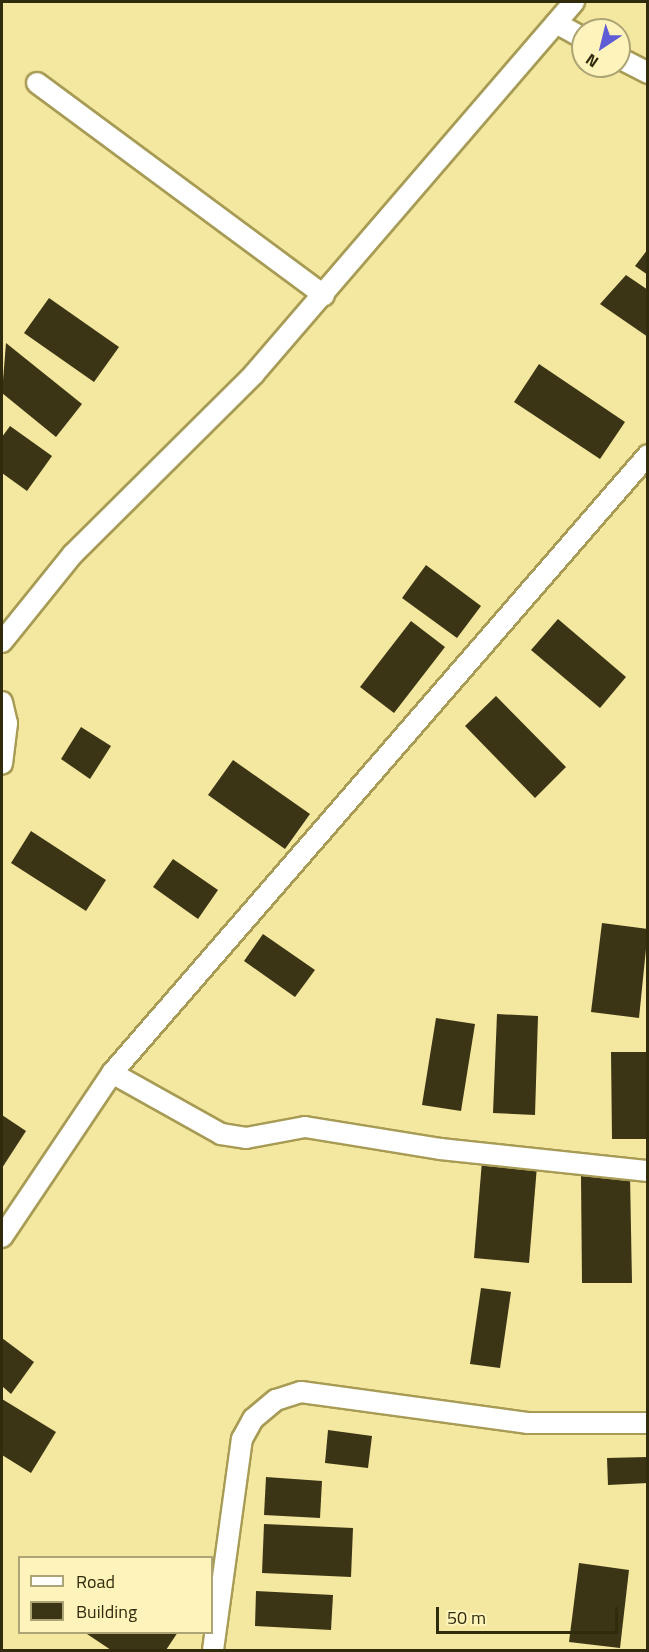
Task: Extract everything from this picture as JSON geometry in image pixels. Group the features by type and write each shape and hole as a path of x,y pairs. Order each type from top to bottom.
{"street":[{"path":"2,642 72,554 254,374 574,2"},
{"path":"556,23 571,31"},
{"path":"631,64 648,73"},
{"path":"37,83 324,295"},
{"path":"2,1237 112,1073 648,455"},
{"path":"2,702 7,723 2,764"},
{"path":"112,1073 221,1134 246,1138 304,1127 441,1149 648,1171"},
{"path":"213,1650 242,1439 253,1419 276,1400 301,1392 527,1424 648,1423"}],"building":[{"path":"648,249 648,275 635,266"},
{"path":"626,275 648,290 648,337 600,304"},
{"path":"49,298 119,347 94,382 24,333"},
{"path":"6,343 82,404 56,437 2,393"},
{"path":"539,364 625,422 600,459 514,402"},
{"path":"10,426 52,456 27,491 2,473 2,437"},
{"path":"426,565 481,606 457,638 402,598"},
{"path":"558,619 626,677 600,708 531,650"},
{"path":"411,621 445,647 394,713 360,687"},
{"path":"496,696 566,767 535,798 465,726"},
{"path":"81,727 111,746 90,779 61,759"},
{"path":"233,760 310,814 285,849 208,795"},
{"path":"31,831 106,880 86,911 11,863"},
{"path":"173,859 218,890 198,919 153,887"},
{"path":"602,923 648,929 639,1018 591,1012"},
{"path":"263,934 315,970 295,997 244,961"},
{"path":"497,1014 538,1016 535,1115 493,1113"},
{"path":"436,1018 475,1024 461,1111 422,1105"},
{"path":"611,1052 648,1052 648,1139 612,1139"},
{"path":"2,1115 26,1131 2,1168"},
{"path":"482,1161 537,1166 529,1263 474,1258"},
{"path":"630,1175 632,1283 582,1283 581,1176"},
{"path":"481,1288 511,1292 500,1368 470,1364"},
{"path":"2,1338 34,1362 11,1394 2,1386"},
{"path":"2,1399 56,1432 31,1473 2,1455"},
{"path":"328,1430 372,1436 368,1468 325,1463"},
{"path":"648,1457 648,1483 608,1485 607,1458"},
{"path":"266,1477 322,1481 320,1518 264,1515"},
{"path":"264,1524 353,1528 351,1577 262,1573"},
{"path":"579,1563 629,1570 620,1648 569,1642"},
{"path":"256,1591 333,1595 331,1630 255,1626"},
{"path":"87,1634 177,1634 166,1650 111,1650"}]}
